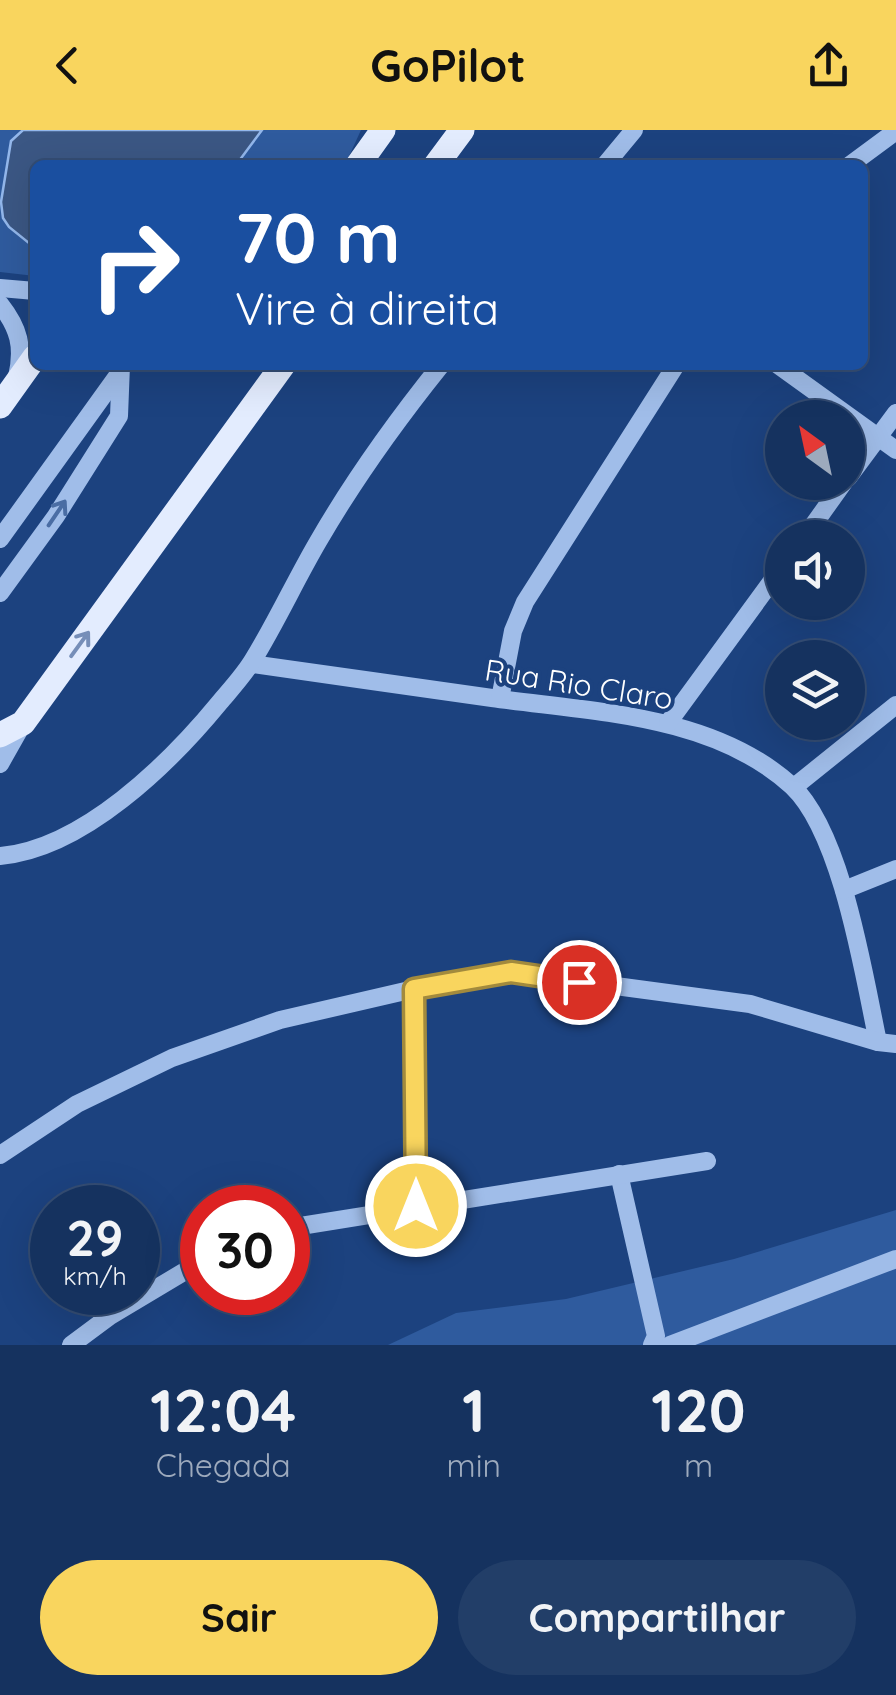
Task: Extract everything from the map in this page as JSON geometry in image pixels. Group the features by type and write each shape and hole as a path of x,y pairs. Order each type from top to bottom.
{"main road":[{"path":"440,160 462,130"},
{"path":"362,160 382,131"},
{"path":"7,396 30,364"},
{"path":"12,729 276,372"}],"street":[{"path":"609,160 634,130"},
{"path":"857,160 896,131"},
{"path":"0,288 30,291"},
{"path":"0,304 12,320 22,354 7,396"},
{"path":"0,540 119,370"},
{"path":"0,592 56,516 119,416 119,370"},
{"path":"0,856 47,844 97,818 186,744 252,664 319,539 386,433 437,370"},
{"path":"500,699 513,631 525,602 673,370"},
{"path":"785,370 896,450"},
{"path":"865,455 896,414"},
{"path":"668,723 765,589"},
{"name":"Rua Rio Claro","path":"252,664 668,723 736,749 794,788 819,827 844,890 887,1043"},
{"path":"794,788 896,705"},
{"path":"0,764 12,729"},
{"path":"844,890 896,869"},
{"path":"0,1155 77,1104 172,1058 280,1020 414,989 511,972 750,1004 887,1043"},
{"path":"414,989 416,1206"},
{"path":"310,1224 707,1161"},
{"path":"619,1174 656,1336 652,1345"},
{"path":"670,1345 896,1259"},
{"path":"71,1345 110,1316 180,1275"}],"shaded area":[{"path":"0,130 361,130 347,160 30,160 30,275 0,272"},
{"path":"23,130 262,130 240,160 30,160 30,244 3,218 1,202 11,141"},
{"path":"896,1210 896,1345 388,1345 456,1313 566,1299 734,1259"}],"route":[{"path":"416,1206 414,989 511,972 579,982"}]}
